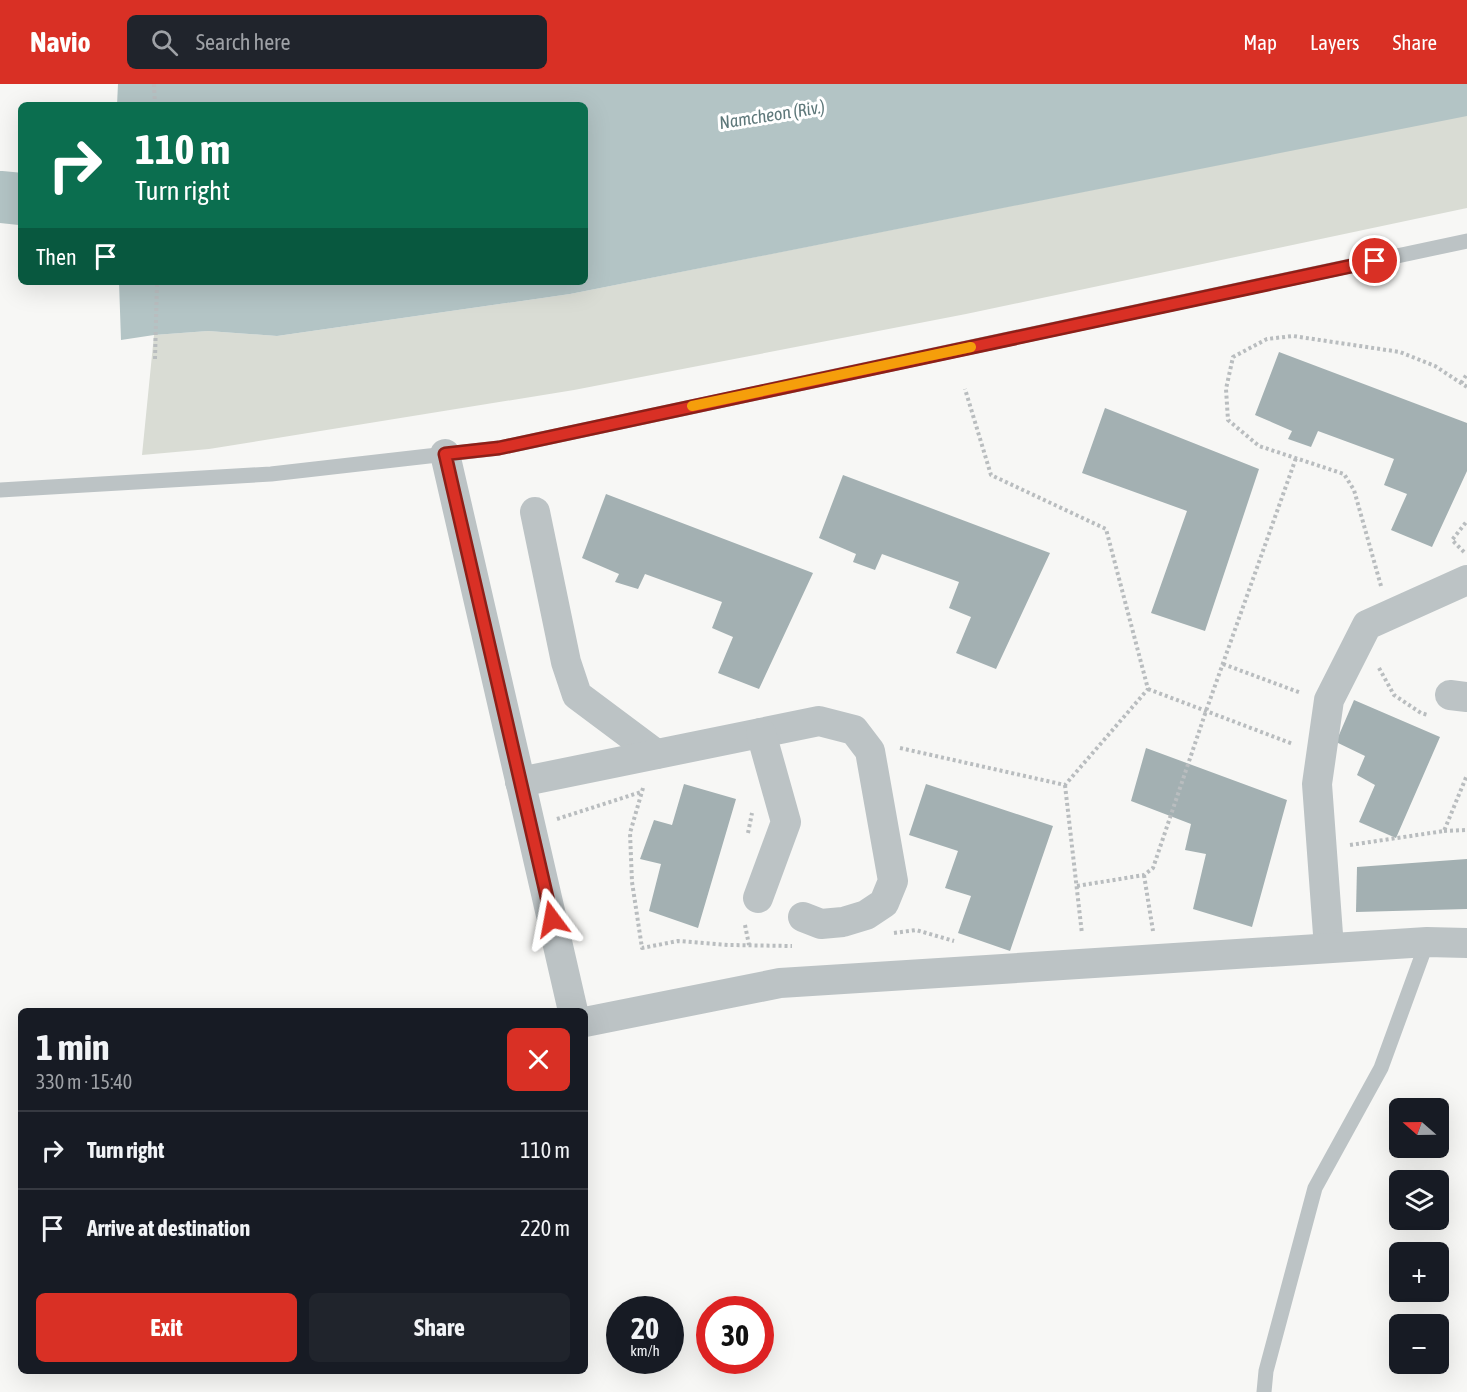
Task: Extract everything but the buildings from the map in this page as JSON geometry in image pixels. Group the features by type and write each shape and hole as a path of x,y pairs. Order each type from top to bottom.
{"street":[{"path":"445,454 572,1008"},
{"path":"534,512 566,662 577,695 656,754"},
{"path":"1329,948 1317,784 1329,700 1367,626 1467,581"},
{"path":"520,782 819,721 854,730 870,751 893,881 884,903 866,915 843,922 821,924 803,918"},
{"path":"750,906 786,822 761,734"},
{"path":"588,1021 780,983 1427,942 1467,943"}],"lane":[{"path":"0,490 271,474 499,448 1467,241"},
{"path":"1264,1392 1266,1371 1315,1188 1381,1068 1427,942"}],"path":[{"path":"154,84 155,102"},
{"path":"155,359 157,285"},
{"path":"1381,588 1354,490 1344,474 1259,446 1228,420 1226,389 1233,357 1267,339 1293,336 1400,352 1435,366 1467,387"},
{"path":"1461,383 1467,374"},
{"path":"965,389 991,476 1106,529 1148,689"},
{"path":"1077,886 1144,875 1153,868 1296,458"},
{"path":"1467,521 1452,540 1467,555"},
{"path":"1361,636 1394,695 1421,713 1449,702"},
{"path":"1223,664 1304,694 1301,701"},
{"path":"1148,689 1294,744 1295,733"},
{"path":"1086,963 1065,785 1148,689"},
{"path":"861,740 1065,785"},
{"path":"642,948 632,882 630,833 641,792 656,754"},
{"path":"1444,831 1467,775"},
{"path":"531,828 641,792"},
{"path":"746,844 754,802"},
{"path":"1322,849 1444,831 1467,830"},
{"path":"1144,875 1155,939"},
{"path":"749,945 750,906"}],"shaded area":[{"path":"1467,115 1467,208 966,314 574,390 209,449 142,455 154,335 208,331 277,336 570,294"}],"water":[{"path":"118,84 1467,84 1467,116 570,294 277,336 208,331 121,340 119,285 588,285 588,102 117,102"}],"waterway":[{"name":"Namcheon (Riv.)","path":"0,197 18,199"}],"slow traffic":[{"path":"692,406 971,347"}],"route":[{"path":"552,919 445,454 499,448 1375,261"}]}
